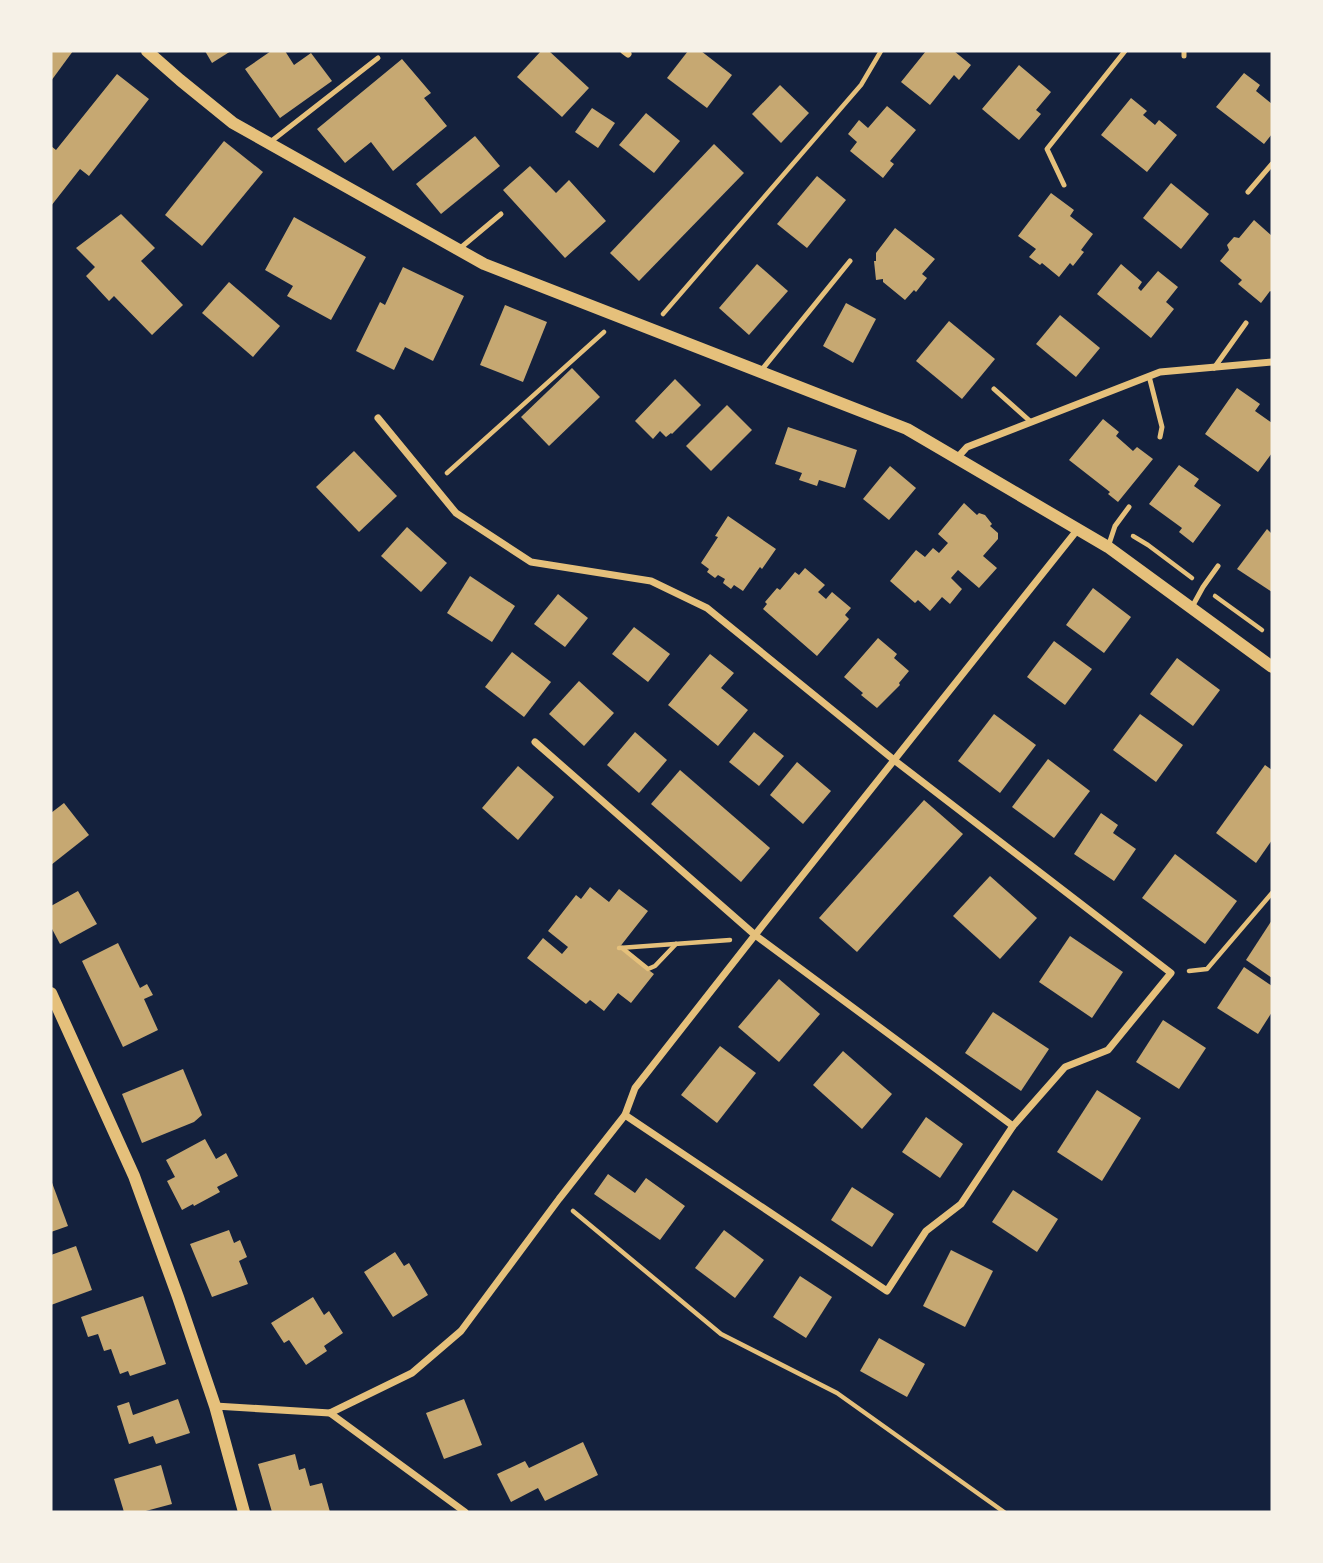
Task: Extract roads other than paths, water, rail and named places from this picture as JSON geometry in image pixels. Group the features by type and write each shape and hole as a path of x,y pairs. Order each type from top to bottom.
{"street":[{"path":"147,51 233,122 484,264 906,429 1108,547 1272,667"},
{"path":"957,458 967,447 1160,372 1272,362"},
{"path":"378,418 456,513 531,562 651,581 707,608 894,760 1171,972 1108,1050 1065,1067 1013,1126 961,1204 926,1231 887,1291 625,1115"},
{"path":"215,1406 330,1413 412,1373 461,1331 625,1115 635,1088 1078,529"},
{"path":"535,742 755,935 1013,1126"},
{"path":"51,993 134,1176 215,1406 244,1512"},
{"path":"330,1413 465,1512"}],"lane":[{"path":"1064,185 1047,149 1125,51"},
{"path":"269,143 378,58"},
{"path":"1248,192 1272,164"},
{"path":"458,250 501,214"},
{"path":"760,372 850,261"},
{"path":"1214,368 1246,323"},
{"path":"1149,376 1163,427 1160,437"},
{"path":"994,389 1031,422"},
{"path":"1108,547 1115,527 1129,507"},
{"path":"1192,607 1218,566"}]}
